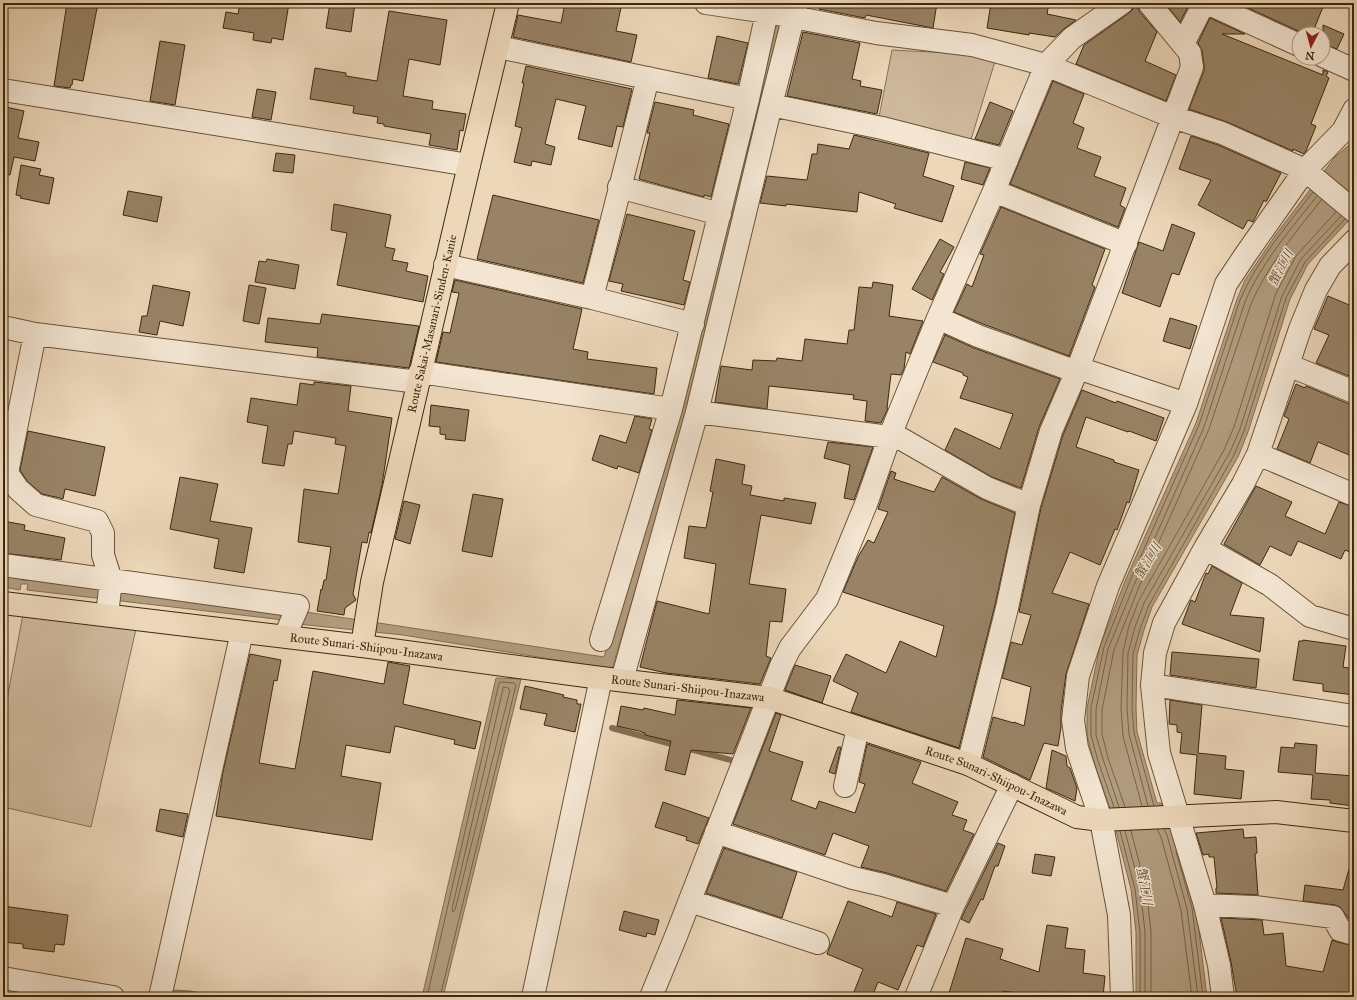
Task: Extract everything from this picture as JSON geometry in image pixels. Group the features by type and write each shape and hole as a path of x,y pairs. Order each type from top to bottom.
{"main road":[{"name":"Route Sakai-Masanari-Sinden-Kanie","path":"364,631 372,582 419,377 508,3"},
{"name":"Route Sunari-Shiipou-Inazawa","path":"3,602 109,595 242,632 291,623 364,631 612,679 769,698 968,764 1077,816 1103,820 1276,812 1354,821"}],"street":[{"path":"706,3 781,11 876,33 972,45 1046,65 1173,117 1222,133 1308,172 1354,211"},
{"path":"651,997 690,901 781,666 790,648 827,599 866,504 890,435 938,318 994,191 1046,65 1072,38 1122,3"},
{"path":"968,764 1007,608 1029,505 1051,431 1078,370 1192,67 1190,53 1149,3"},
{"path":"1183,44 1206,3 1291,41"},
{"path":"602,640 671,409 748,99 781,11"},
{"path":"533,997 612,679 697,412 771,105 781,11"},
{"path":"498,47 748,99"},
{"path":"1331,60 1354,70"},
{"path":"593,294 619,187 648,78"},
{"path":"3,90 469,165"},
{"path":"771,105 882,128 1006,160"},
{"path":"1122,997 1119,915 1103,820 1077,748 1073,720 1078,676 1108,586 1186,404 1226,284 1246,254 1308,172 1348,128 1354,110"},
{"path":"619,187 720,214"},
{"path":"994,191 1126,244"},
{"path":"1222,997 1219,965 1205,905 1160,753 1152,685 1155,653 1164,623 1258,454 1300,329 1316,290 1330,266 1354,241"},
{"path":"445,265 593,294 692,324"},
{"path":"938,318 978,336 1078,370 1186,404"},
{"path":"3,327 35,334 419,377 671,409"},
{"path":"35,334 8,473 18,489 36,505 97,521 103,533 103,555 109,595"},
{"path":"1288,365 1354,392"},
{"path":"697,412 890,435 987,488 1029,505"},
{"path":"1258,454 1354,495"},
{"path":"1205,548 1270,585 1310,616 1354,629"},
{"path":"3,565 109,595 298,606 291,623"},
{"path":"160,997 242,632"},
{"path":"1152,685 1354,716"},
{"path":"845,786 858,728"},
{"path":"916,997 953,906 1012,785"},
{"path":"716,832 853,878 883,885 953,906"},
{"path":"690,901 818,943"},
{"path":"1205,905 1255,907 1333,917 1340,930 1354,934"},
{"path":"3,978 113,997"}],"shaded area":[{"path":"892,50 971,54 996,58 969,146 878,122"},
{"path":"23,614 136,629 91,827 3,807 3,721"}],"water":[{"path":"776,3 786,3 688,411 612,669 403,635 298,624 275,619 27,590 28,584 21,584 20,590 3,587 3,570 22,573 21,580 28,581 29,574 37,575 42,582 306,612 604,657 678,411"},
{"name":"蟹江川","path":"1354,141 1354,215 1308,264 1290,299 1248,432 1238,457 1152,607 1137,655 1137,732 1157,803 1161,803 1175,831 1196,907 1207,997 1136,997 1136,932 1131,889 1110,808 1094,762 1087,736 1087,708 1100,646 1125,581 1196,423 1237,299 1245,280 1277,233 1335,157"},
{"path":"496,678 521,679 443,997 422,997"},
{"path":"173,990 190,991 218,997 187,997 173,994"}],"building":[{"path":"67,3 98,3 83,81 73,79 70,88 54,86"},
{"path":"240,3 289,3 283,40 272,38 271,43 253,40 254,33 223,28 226,12 238,14"},
{"path":"330,3 355,3 351,32 326,28"},
{"path":"565,3 622,3 616,31 637,35 631,62 513,37 518,15 561,23"},
{"path":"820,3 937,3 933,28 866,15 865,18 819,9"},
{"path":"991,3 1049,3 1047,14 1076,20 1055,37 1029,33 1029,35 987,28"},
{"path":"1134,3 1137,3 1139,11 1157,32 1145,61 1176,75 1166,101 1076,64 1084,45 1129,13 1133,9"},
{"path":"1165,3 1190,3 1180,22"},
{"path":"1237,3 1313,3 1323,7 1315,26 1291,26 1291,28"},
{"path":"389,11 447,20 440,65 409,59 403,96 433,101 432,109 466,114 463,131 460,130 457,150 429,145 431,134 384,126 384,124 377,123 378,117 353,113 354,106 310,99 315,68 346,73 346,76 377,81"},
{"path":"1210,18 1245,34 1222,34 1291,62 1291,66 1301,66 1323,75 1323,70 1328,72 1326,76 1329,78 1311,124 1316,126 1304,154 1293,149 1293,151 1227,122 1189,109 1204,71 1202,51 1198,43"},
{"path":"1331,28 1344,34 1337,49 1331,47"},
{"path":"803,32 860,43 852,79 861,81 860,86 882,90 877,114 787,96"},
{"path":"717,36 748,43 738,84 708,78"},
{"path":"160,41 185,45 175,105 150,101"},
{"path":"526,66 632,89 623,127 617,126 612,147 578,139 586,106 556,99 545,144 555,147 551,165 532,161 531,166 514,162 522,128 515,126"},
{"path":"1053,81 1084,94 1073,123 1084,128 1077,148 1101,157 1094,176 1126,188 1120,205 1125,208 1118,227 1010,184"},
{"path":"257,89 276,92 271,120 252,117"},
{"path":"655,102 694,110 693,115 729,124 711,197 704,195 704,197 639,179 650,133 647,133"},
{"path":"990,102 1013,111 999,145 975,139"},
{"path":"6,107 24,111 18,138 39,142 35,161 14,157 10,175 3,174 3,119"},
{"path":"854,135 929,153 923,176 954,186 942,222 894,208 896,204 859,192 857,212 786,204 786,206 760,203 767,176 807,180 812,154 817,154 818,144 849,149"},
{"path":"1191,136 1218,145 1281,173 1266,202 1264,200 1253,222 1248,220 1243,229 1198,205 1211,180 1179,169"},
{"path":"276,153 295,155 293,173 273,171"},
{"path":"965,162 990,168 983,185 961,179"},
{"path":"21,165 41,169 39,175 54,178 49,204 20,198 21,196 16,195"},
{"path":"128,191 162,197 157,222 123,215"},
{"path":"493,195 599,220 583,283 477,259"},
{"path":"334,204 391,215 385,247 395,249 392,260 408,263 406,271 428,276 423,302 337,285 347,233 331,230"},
{"path":"1001,207 1105,249 1092,285 1095,287 1069,356 954,312 967,284 972,287 984,255 980,254"},
{"path":"627,214 695,231 683,280 690,282 684,305 621,291 623,284 609,281"},
{"path":"1172,224 1195,233 1179,275 1172,273 1160,307 1122,293 1139,242 1163,251"},
{"path":"940,239 954,247 940,272 944,274 932,300 912,289"},
{"path":"267,259 299,265 295,289 255,282 259,261 266,262"},
{"path":"455,280 582,309 573,349 588,352 587,359 657,368 654,394 436,362 443,332 450,333 459,293 452,292"},
{"path":"873,282 893,285 889,316 923,321 910,354 906,352 904,369 901,375 891,374 888,408 881,423 865,421 867,401 853,399 854,395 769,386 767,409 715,402 721,366 752,370 753,360 776,361 777,358 802,361 805,339 847,344 849,330 854,330 859,287 872,288"},
{"path":"153,285 190,292 183,326 160,321 157,335 139,332 142,316 147,316"},
{"path":"249,285 266,288 259,324 243,321"},
{"path":"1328,296 1354,307 1354,378 1316,363 1329,335 1314,329"},
{"path":"322,314 419,326 409,368 317,357 318,348 265,342 268,318 320,324"},
{"path":"1170,318 1197,326 1190,349 1163,341"},
{"path":"945,335 974,348 1060,379 1039,427 1021,488 992,477 945,450 955,428 1000,449 1013,414 960,398 968,377 963,375 963,373 933,362"},
{"path":"314,382 351,386 348,411 392,418 382,485 371,533 369,532 367,543 362,542 353,594 356,600 345,608 344,615 317,611 321,589 322,590 324,580 326,580 331,547 298,542 304,489 338,494 346,446 335,444 336,438 294,431 292,444 288,444 284,466 262,463 268,426 247,422 251,398 297,405 300,383 314,385"},
{"path":"1296,384 1305,388 1306,386 1349,404 1354,404 1354,457 1318,442 1310,463 1277,449 1289,419 1284,416"},
{"path":"1082,390 1116,403 1117,401 1164,418 1156,441 1086,417 1076,447 1139,470 1129,503 1127,502 1117,530 1115,529 1100,565 1070,552 1052,593 1089,604 1066,674 1058,746 1044,743 1030,780 983,757 993,717 1024,726 1031,687 1002,678 1011,642 1022,645 1031,615 1019,612 1041,508 1063,435"},
{"path":"431,405 469,410 465,441 445,439 446,435 440,434 440,427 429,426"},
{"path":"635,416 652,419 649,429 652,430 639,473 618,466 617,469 592,460 600,435 626,443"},
{"path":"28,431 105,447 95,496 65,489 63,499 42,494 27,481 20,470"},
{"path":"828,442 873,447 854,500 844,498 850,465 824,458"},
{"path":"716,459 745,465 742,484 752,486 750,495 784,501 784,498 816,503 811,524 761,515 749,584 786,589 782,622 770,621 766,656 771,658 760,684 666,673 640,667 657,601 709,614 716,564 684,558 689,526 706,528 713,492 710,491"},
{"path":"891,471 896,473 894,479 934,492 942,477 981,499 1015,513 995,605 959,748 851,712 858,693 833,681 846,654 886,673 900,641 936,657 944,626 843,592 858,557 868,540 874,543 888,512 878,509"},
{"path":"180,477 218,484 210,521 252,528 244,573 214,568 219,539 170,529"},
{"path":"1256,486 1292,502 1285,516 1325,534 1339,502 1354,507 1354,554 1345,550 1341,559 1298,541 1291,556 1270,546 1260,565 1224,544"},
{"path":"473,494 503,499 492,557 462,551"},
{"path":"404,501 420,505 410,544 395,539"},
{"path":"3,521 25,525 24,530 65,538 61,560 3,553"},
{"path":"1212,566 1242,583 1230,615 1264,618 1260,652 1182,624 1191,600 1195,602 1206,573 1208,574"},
{"path":"1303,640 1346,646 1343,667 1354,669 1354,695 1323,691 1323,684 1293,680 1299,641"},
{"path":"1172,652 1259,659 1256,688 1170,675"},
{"path":"250,654 281,660 277,681 274,680 259,763 295,769 313,671 384,684 388,662 410,666 403,704 481,722 475,749 454,744 455,740 395,726 390,753 346,745 341,776 381,783 372,840 216,816 223,772"},
{"path":"795,665 831,676 822,703 785,690"},
{"path":"525,686 564,695 563,697 577,700 577,704 581,704 575,732 544,725 547,714 520,709"},
{"path":"677,700 751,708 733,754 691,750 685,775 665,770 671,741 617,726 621,706 643,710 644,708 675,715"},
{"path":"1170,700 1202,705 1198,753 1226,756 1225,769 1244,771 1241,799 1194,794 1197,755 1180,753 1182,733 1177,732 1177,725 1169,724"},
{"path":"776,713 781,715 769,751 803,762 791,800 816,809 819,801 855,813 865,784 859,782 867,744 921,762 912,783 958,802 952,815 967,820 963,830 974,834 946,891 887,873 861,867 869,846 833,833 825,855 733,824"},
{"path":"1295,743 1317,745 1315,773 1354,776 1354,806 1330,803 1330,800 1311,799 1313,775 1278,772 1281,747 1294,748"},
{"path":"838,747 841,747 835,774 829,772"},
{"path":"1052,750 1066,756 1067,766 1070,768 1077,788 1075,801 1046,788"},
{"path":"663,802 709,818 698,844 686,840 687,837 655,827"},
{"path":"160,809 188,814 183,837 156,831"},
{"path":"1243,829 1244,838 1256,837 1257,853 1255,854 1258,895 1216,893 1217,888 1214,857 1209,857 1209,854 1203,855 1196,833"},
{"path":"998,843 1005,846 998,866 995,866 983,900 981,899 969,923 961,919"},
{"path":"724,848 797,872 782,918 706,893"},
{"path":"1035,854 1055,857 1051,876 1032,873"},
{"path":"1349,869 1354,870 1354,921 1349,919 1340,907 1335,905 1303,901 1305,885 1343,890"},
{"path":"848,901 892,917 897,902 936,914 923,947 917,945 898,990 878,982 872,997 852,997 863,969 827,954"},
{"path":"3,906 68,915 64,945 55,944 54,952 23,948 23,944 3,942"},
{"path":"624,911 659,920 655,935 647,933 646,937 619,930"},
{"path":"1221,918 1262,920 1264,935 1283,933 1286,966 1323,972 1332,940 1354,946 1354,997 1237,997"},
{"path":"1047,925 1068,928 1065,948 1085,950 1083,973 1105,976 1103,997 1040,997 1003,991 1001,997 952,997 953,994 949,993 966,938 1003,949 1000,959 1039,972"}],"waterway":[{"path":"612,728 738,762"}]}
